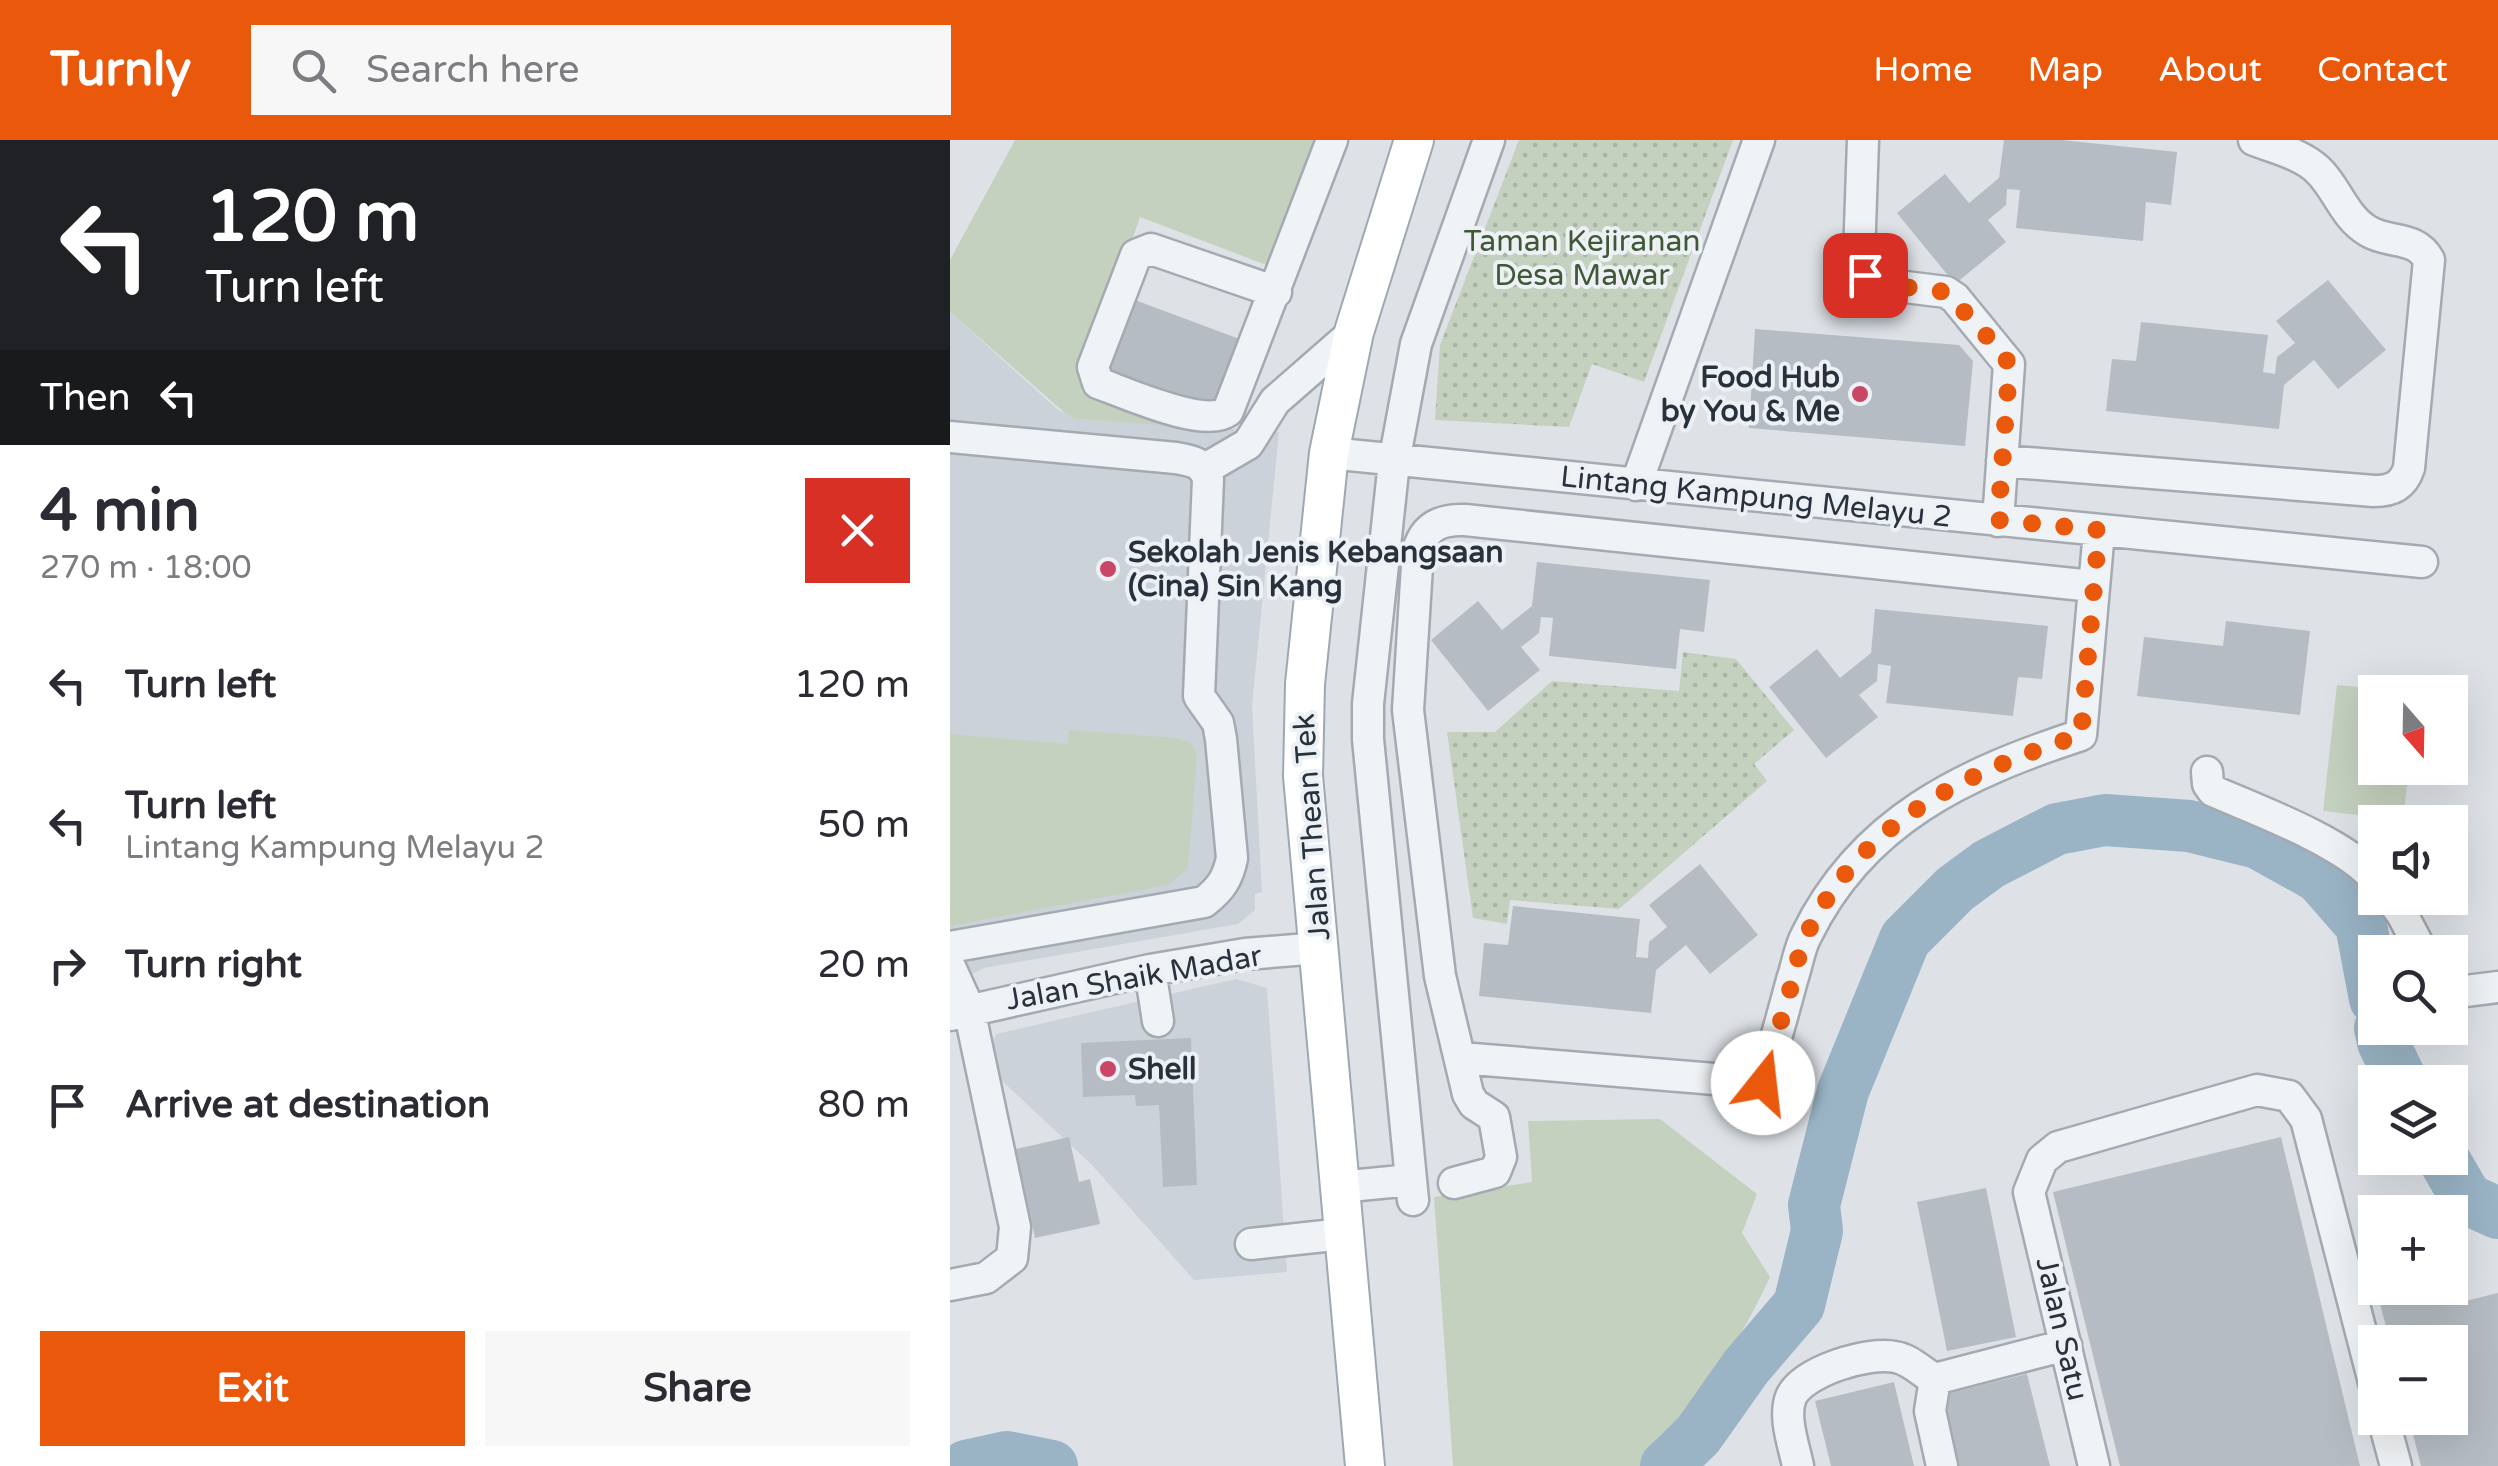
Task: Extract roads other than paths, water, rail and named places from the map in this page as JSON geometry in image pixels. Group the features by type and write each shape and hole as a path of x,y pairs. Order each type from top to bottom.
{"main road":[{"name":"Jalan Thean Tek","path":"1365,1466 1304,776 1303,727 1329,453 1354,332 1414,140"}],"street":[{"path":"1276,292 1152,249 1143,250 1136,255 1094,375 1098,383 1200,417 1220,417 1228,411 1276,292 1332,140"},
{"path":"1339,1187 1412,1190 1368,739 1368,704 1394,462 1416,344 1489,140"},
{"path":"1636,485 1759,140"},
{"path":"1863,140 1860,266 1872,281 1881,284 1946,292 2006,357 2009,372 1998,520"},
{"path":"2002,460 2374,491 2392,489 2406,477 2428,260 2417,245 2370,233 2358,224 2320,171 2306,161 2254,140"},
{"path":"1205,469 1248,444 1276,402 1354,332"},
{"path":"950,438 1176,458 1198,463 1205,469 1208,479 1199,696 1218,723 1232,858 1218,892 1204,902 950,946"},
{"name":"Lintang Kampung Melayu 2","path":"1329,453 2422,562"},
{"path":"1454,1183 1495,1172 1501,1157 1494,1117 1470,1100 1440,976 1408,710 1418,550 1430,528 1442,521 1465,520 2092,586"},
{"path":"1461,1058 1763,1083 1804,938 1860,857 1900,819 1956,783 2010,758 2081,735 2099,530"},
{"path":"2208,772 2208,784 2213,790 2326,844 2358,864"},
{"name":"Jalan Shaik Madar","path":"960,1012 1150,970 1245,954 1320,948"},
{"path":"950,967 1015,1227 1012,1258 986,1278 950,1286"},
{"path":"1150,970 1158,1021"},
{"path":"2468,991 2498,988"},
{"name":"Jalan Satu","path":"2094,1466 2029,1192 2042,1160 2058,1147 2257,1090 2289,1096 2306,1119 2359,1325"},
{"path":"1251,1244 1343,1234"},
{"path":"1798,1466 1788,1416 1791,1397 1804,1381 1822,1370 1870,1357 1896,1356 1935,1379 2066,1345"},
{"path":"1935,1379 1930,1410 1942,1466"},
{"path":"2388,1435 2396,1466"}],"waterway":[{"path":"1666,1466 1698,1435 1746,1367 1799,1305 1817,1231 1814,1205 1843,1091 1905,939 1955,889 1989,864 2057,829 2105,820 2189,826 2258,843 2319,877 2361,925 2363,935"},
{"path":"2384,1045 2394,1065"},
{"path":"2453,1175 2467,1199 2498,1213"},
{"path":"966,1466 1007,1457 1052,1466"}],"place":[{"name":"Food Hub by You & Me","path":"1860,394"},
{"name":"Sekolah Jenis Kebangsaan (Cina) Sin Kang","path":"1108,569"},
{"name":"Shell","path":"1108,1069"}],"park label":[{"name":"Taman Kejiranan Desa Mawar","path":"1582,258"}]}
